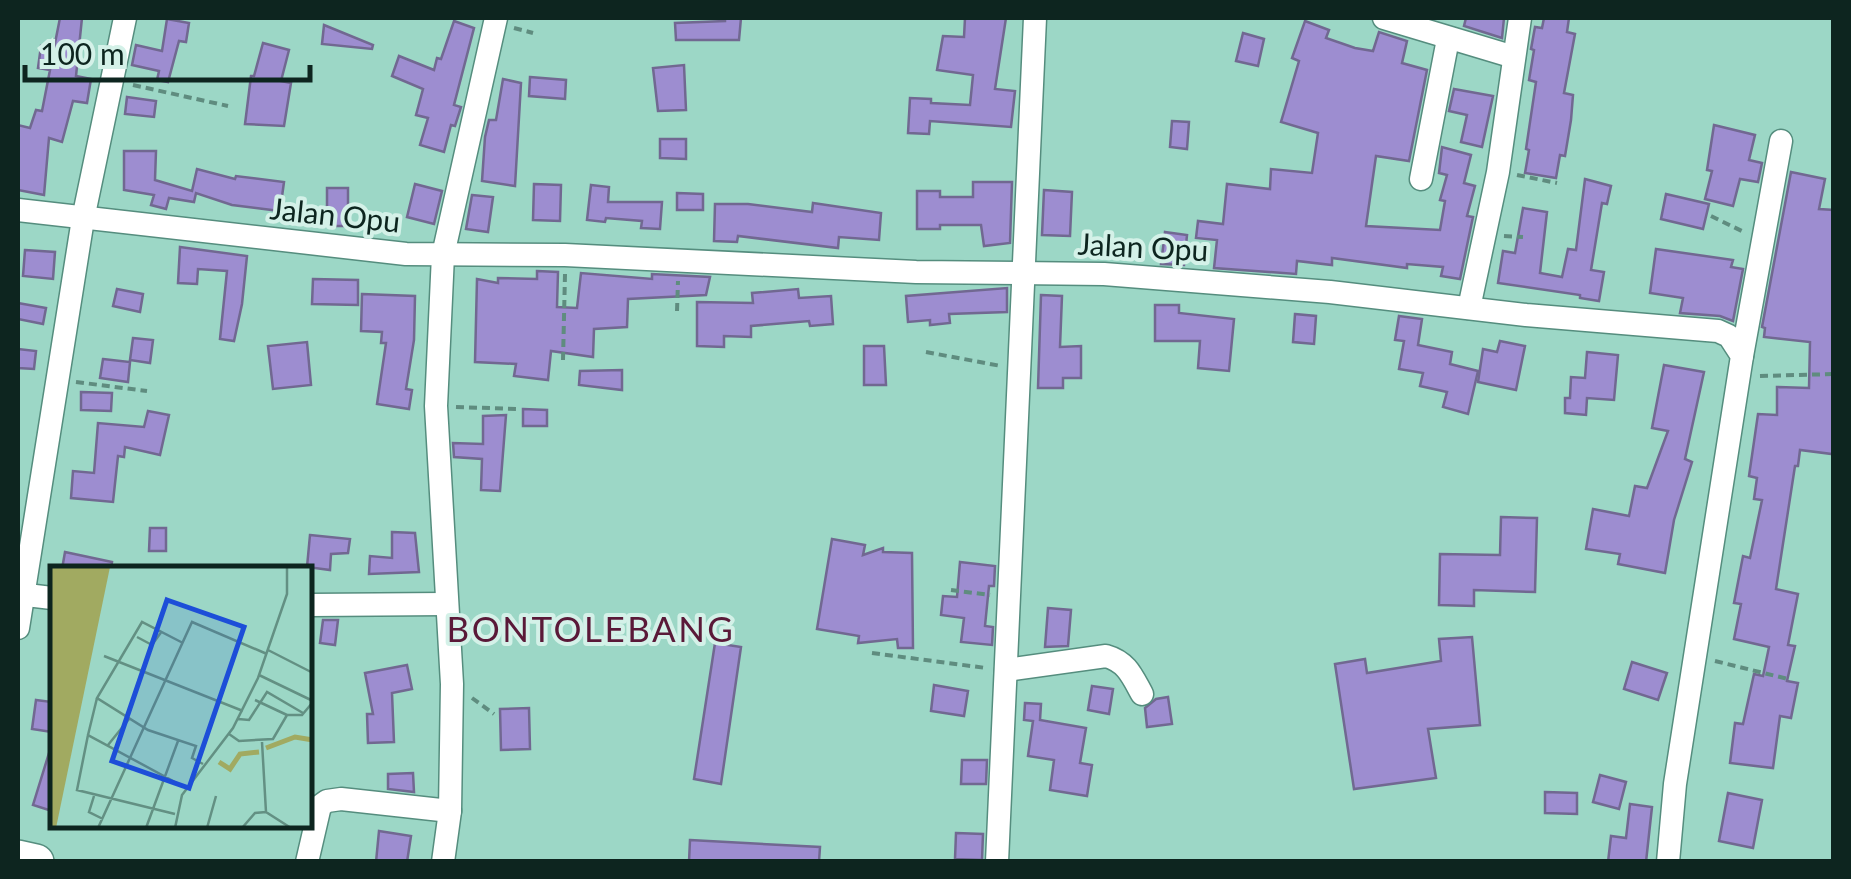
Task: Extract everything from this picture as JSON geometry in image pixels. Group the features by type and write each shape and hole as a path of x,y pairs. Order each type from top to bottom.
{"main road":[{"path":"18,858 36,862"}],"street":[{"path":"18,628 20,594 83,219 125,18"},
{"path":"997,862 1035,18"},
{"path":"1384,18 1514,57"},
{"path":"1469,308 1498,172 1520,18"},
{"path":"443,862 450,812 452,684 436,406 443,256 489,19"},
{"path":"1421,179 1448,40"},
{"path":"1668,862 1676,784 1741,366 1781,141"},
{"name":"Jalan Opu","path":"18,210 336,248 443,256 566,255 1218,282 1718,331 1736,344 1741,366"},
{"path":"20,594 50,598"},
{"path":"312,605 446,604"},
{"path":"1006,670 1106,656 1128,668 1142,694"},
{"path":"307,862 320,806 327,801 341,799 450,812"}],"path":[{"path":"114,81 228,106"},
{"path":"1498,172 1557,183"},
{"path":"1712,216 1763,241"},
{"path":"563,360 566,255"},
{"path":"926,352 1020,369"},
{"path":"1741,366 1834,374"},
{"path":"56,380 147,391"},
{"path":"436,406 517,409"},
{"path":"952,590 1010,598"},
{"path":"872,652 1006,670"},
{"path":"1696,657 1788,679"}],"building":[{"path":"60,18 82,18 76,76 91,79 87,103 73,101 62,142 49,138 44,195 18,190 18,125 30,128 36,110 42,111 50,70 38,68 41,46 54,48"},
{"path":"741,18 739,40 676,40 675,23"},
{"path":"965,18 1006,18 995,89 1015,91 1011,127 930,121 929,134 908,133 910,98 970,105 973,75 937,70 943,36 964,37"},
{"path":"1466,18 1504,18 1502,38 1464,26"},
{"path":"1544,18 1569,18 1567,32 1575,34 1564,93 1573,95 1571,120 1565,156 1560,155 1556,178 1525,173 1536,82 1529,80 1534,50 1531,49 1535,27 1542,28"},
{"path":"167,19 189,23 186,42 179,41 168,82 157,80 159,71 132,65 136,45 162,51"},
{"path":"454,21 474,28 454,105 461,107 444,152 420,145 428,118 416,115 423,89 392,76 399,56 434,70"},
{"path":"1305,21 1329,30 1326,38 1355,48 1373,51 1379,32 1407,41 1402,63 1427,70 1409,161 1376,156 1366,226 1440,230 1445,201 1440,200 1447,175 1439,173 1442,147 1471,155 1464,183 1475,186 1467,216 1473,217 1460,279 1441,276 1443,267 1407,264 1407,268 1332,258 1332,265 1297,261 1296,274 1214,268 1217,240 1196,238 1198,221 1223,224 1227,184 1270,189 1271,169 1312,173 1318,133 1281,122 1299,61 1292,58"},
{"path":"324,25 373,45 372,49 322,44"},
{"path":"1243,33 1264,39 1258,66 1236,61"},
{"path":"263,43 289,50 281,81 291,83 284,126 245,124 251,76"},
{"path":"684,65 686,110 658,111 653,68"},
{"path":"530,77 566,80 565,99 529,96"},
{"path":"503,79 521,83 515,186 482,181 485,137 489,120 496,120"},
{"path":"1454,89 1493,96 1482,147 1461,142 1467,115 1449,111"},
{"path":"127,97 156,101 154,117 125,114"},
{"path":"1172,121 1189,122 1187,149 1170,147"},
{"path":"1714,125 1755,135 1749,160 1762,163 1758,182 1740,179 1733,206 1705,199 1712,171 1707,170"},
{"path":"660,139 686,139 686,159 660,158"},
{"path":"124,151 156,151 155,180 192,191 197,169 235,179 236,176 284,182 280,211 232,205 196,193 194,202 169,198 166,209 151,205 154,195 124,190"},
{"path":"1791,172 1825,179 1819,209 1834,210 1834,445 1832,454 1800,450 1795,466 1776,589 1798,594 1788,645 1795,646 1787,681 1798,683 1791,718 1780,716 1773,768 1730,763 1735,723 1743,724 1754,674 1763,676 1769,647 1734,639 1741,604 1734,603 1743,556 1750,558 1762,500 1754,499 1757,478 1749,476 1758,414 1777,415 1777,387 1809,388 1810,342 1764,337 1762,327"},
{"path":"1585,179 1611,186 1607,204 1602,203 1591,270 1604,272 1599,301 1498,283 1503,251 1515,253 1523,208 1547,212 1540,273 1562,277 1568,249 1576,250"},
{"path":"973,182 1012,182 1010,243 984,246 981,225 917,229 917,191 940,191 940,197 973,197"},
{"path":"415,184 442,191 434,224 407,217"},
{"path":"534,184 561,185 560,221 533,220"},
{"path":"591,185 609,187 608,202 662,202 660,229 641,228 642,221 587,220"},
{"path":"327,188 348,188 348,226 327,226"},
{"path":"1044,190 1072,192 1070,236 1042,235"},
{"path":"677,193 703,194 703,210 677,210"},
{"path":"1666,194 1709,204 1703,229 1661,219"},
{"path":"472,195 493,197 488,232 466,229"},
{"path":"813,203 881,213 879,240 839,237 838,248 738,236 737,242 714,241 715,204 812,212"},
{"path":"1165,232 1187,235 1184,265 1161,264"},
{"path":"180,247 247,256 234,341 220,339 227,271 198,269 197,284 178,283"},
{"path":"1656,249 1733,260 1731,267 1743,269 1733,321 1720,316 1680,313 1683,298 1650,293"},
{"path":"25,250 55,252 53,279 23,276"},
{"path":"537,271 558,272 557,307 577,308 581,273 652,279 652,274 710,277 706,295 628,299 627,327 594,329 593,357 551,351 548,380 514,376 516,364 475,362 477,279 498,283 498,278 537,279"},
{"path":"313,279 358,280 358,305 312,304"},
{"path":"1007,288 1007,312 949,314 950,323 908,322 906,296"},
{"path":"117,289 143,294 140,312 113,306"},
{"path":"798,289 799,298 831,296 833,324 810,326 809,321 751,326 751,337 724,336 724,347 697,346 697,302 753,303 752,293"},
{"path":"362,294 415,296 414,340 406,389 412,390 409,409 377,404 386,343 381,343 382,332 361,331"},
{"path":"1041,295 1062,296 1060,347 1081,346 1081,378 1063,378 1063,388 1038,388"},
{"path":"18,303 46,308 43,324 18,319"},
{"path":"1155,305 1179,305 1179,313 1234,319 1229,371 1198,368 1200,341 1155,341"},
{"path":"1295,314 1316,316 1314,344 1293,342"},
{"path":"1399,316 1422,319 1418,345 1452,352 1450,364 1478,371 1468,414 1443,407 1447,392 1420,386 1423,373 1399,369 1404,341 1395,340"},
{"path":"133,338 153,340 150,363 130,360"},
{"path":"1500,341 1525,346 1516,390 1478,382 1483,349 1497,352"},
{"path":"307,342 311,385 273,389 268,346"},
{"path":"864,346 884,346 886,385 864,385"},
{"path":"18,349 36,351 34,369 18,368"},
{"path":"1587,352 1618,355 1614,400 1587,398 1586,415 1565,413 1571,377 1585,378"},
{"path":"103,359 130,362 128,382 100,378"},
{"path":"1664,365 1704,372 1685,459 1692,462 1674,520 1665,573 1618,564 1620,554 1586,549 1593,509 1629,516 1635,486 1647,488 1668,431 1652,428"},
{"path":"622,370 622,390 579,385 580,371"},
{"path":"81,392 112,393 111,411 81,410"},
{"path":"523,409 547,410 547,426 523,426"},
{"path":"148,411 169,415 160,455 125,447 124,457 118,456 113,502 71,498 73,471 94,473 98,423 144,427"},
{"path":"506,415 500,491 481,490 482,459 454,457 453,443 483,444 483,416"},
{"path":"1501,517 1537,518 1535,592 1474,590 1474,606 1439,605 1440,554 1500,555"},
{"path":"150,528 166,528 166,551 149,551"},
{"path":"392,532 415,533 419,572 369,574 370,556 392,558"},
{"path":"310,535 350,539 348,553 331,554 330,570 307,566"},
{"path":"832,539 865,545 863,555 883,548 883,552 912,553 913,648 898,648 897,639 858,643 859,636 817,629"},
{"path":"65,552 112,562 111,566 63,566"},
{"path":"960,562 995,566 985,626 993,627 992,645 961,642 964,618 941,615 943,596 957,597"},
{"path":"1048,608 1071,610 1068,646 1045,647"},
{"path":"323,620 338,620 335,645 320,643"},
{"path":"1472,637 1480,725 1428,729 1436,778 1354,789 1335,664 1365,659 1367,673 1441,661 1439,639"},
{"path":"715,643 741,647 721,784 694,779"},
{"path":"1632,662 1667,673 1658,700 1624,689"},
{"path":"407,665 412,689 392,693 394,742 368,743 367,714 373,714 365,673"},
{"path":"934,685 968,691 964,716 931,711"},
{"path":"1092,686 1113,689 1109,714 1088,710"},
{"path":"1168,697 1172,724 1147,727 1145,708 1156,699"},
{"path":"36,700 50,702 50,732 32,729"},
{"path":"1025,703 1041,704 1040,720 1086,728 1080,763 1092,765 1087,796 1050,790 1054,760 1028,756 1033,721 1024,720"},
{"path":"529,708 530,749 501,750 500,709"},
{"path":"49,753 50,810 33,805"},
{"path":"962,760 987,760 986,784 961,784"},
{"path":"413,773 414,792 388,789 388,774"},
{"path":"1600,775 1626,782 1619,809 1593,802"},
{"path":"1545,792 1577,793 1577,814 1545,813"},
{"path":"1728,793 1762,800 1753,848 1719,841"},
{"path":"1630,804 1652,807 1646,862 1608,862 1611,836 1626,838"},
{"path":"379,831 411,836 407,862 376,862"},
{"path":"956,833 983,834 982,860 955,859"},
{"path":"690,840 820,847 819,862 689,862"}],"district":[{"name":"BONTOLEBANG","path":"591,630"}]}
